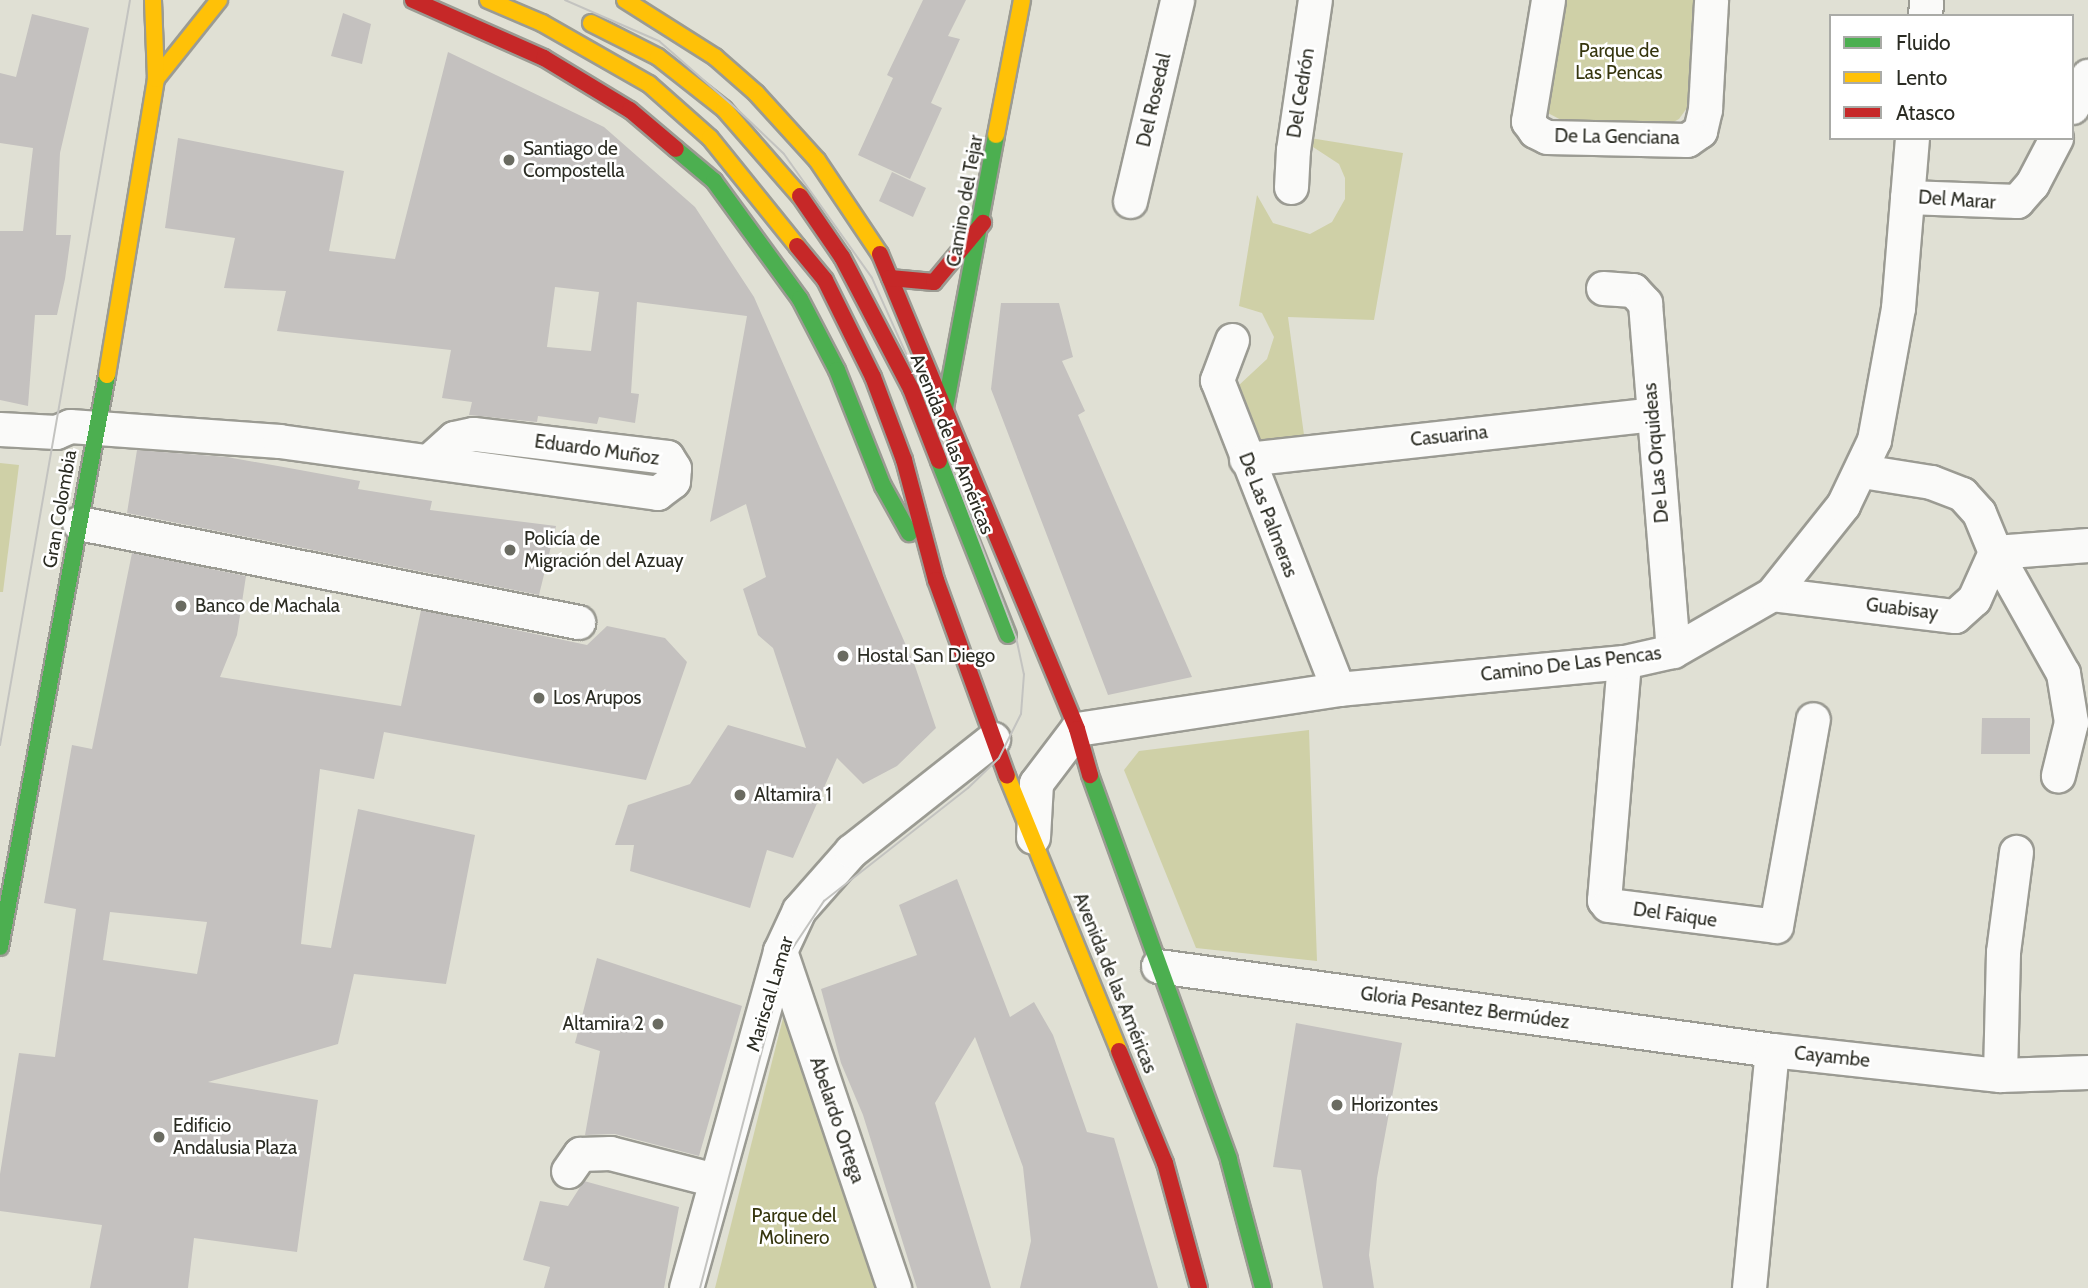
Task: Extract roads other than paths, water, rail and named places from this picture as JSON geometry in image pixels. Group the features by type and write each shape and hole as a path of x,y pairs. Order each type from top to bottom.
{"main road":[{"name":"Gran Colombia","path":"0,947 10,833 79,523 139,202 156,79 153,0"},
{"path":"156,79 219,0"},
{"name":"Avenida de las Américas","path":"412,0 544,58 630,110 714,180 800,299 837,370 883,486 936,580"},
{"name":"Avenida de las Américas","path":"488,0 542,23 649,84 710,138 751,184 825,280 873,377 904,460 936,580 993,739 1165,1163 1199,1288"},
{"name":"Avenida de las Américas","path":"625,0 715,57 763,101 835,183 877,246 945,408 1065,750 1102,819 1158,965 1229,1160 1263,1288"},
{"name":"Camino del Tejar","path":"945,408 983,223 1021,0"},
{"name":"Gran Colombia","path":"156,79 192,6"},
{"name":"Avenida de las Américas","path":"578,16 657,57 724,109 794,187 842,257 911,389 1014,649"},
{"path":"890,278 934,282 983,223"},
{"path":"1048,709 1065,750"},
{"name":"Avenida de las Américas","path":"1065,750 1102,819"}],"street":[{"name":"Del Rosedal","path":"1130,201 1177,0"},
{"name":"Del Cedrón","path":"1292,187 1293,150 1315,0"},
{"name":"De La Genciana","path":"1548,0 1528,121 1535,131 1548,136 1687,140 1700,131 1705,109 1711,0"},
{"path":"2074,103 2088,76"},
{"name":"Camino De Las Pencas","path":"1065,750 1338,689 1624,662 1673,651 1772,594 1830,525 1862,471 1884,401 1898,308 1912,140"},
{"name":"Del Marar","path":"1906,197 2017,201 2032,184 2055,140"},
{"name":"De Las Orquideas","path":"1603,288 1633,290 1645,303 1651,414 1673,651"},
{"name":"De Las Palmeras","path":"1233,340 1217,380 1338,689"},
{"name":"Casuarina","path":"1246,459 1651,414"},
{"name":"Eduardo Muñoz","path":"0,429 96,429 202,434 431,459 657,493 673,481 674,468 667,457 473,434 454,438 431,459"},
{"path":"1862,471 1931,482 1962,494 1979,513 1995,552 2063,673 2070,698 2071,722 2058,775"},
{"path":"79,523 579,622"},
{"path":"1995,552 2088,545"},
{"name":"Guabisay","path":"1772,594 1955,615 1974,599 1995,552"},
{"name":"Del Faique","path":"1624,662 1604,900 1608,905 1776,926 1814,719"},
{"name":"Mariscal Lamar","path":"686,1288 780,951 799,910 851,851 936,779 993,739"},
{"path":"1032,837 1036,783 1065,750"},
{"path":"2000,1075 2004,951 2016,852"},
{"name":"Abelardo Ortega","path":"780,951 894,1288"},
{"name":"Gloria Pesantez Bermúdez","path":"1158,965 1772,1050"},
{"name":"Cayambe","path":"1749,1288 1772,1050 2000,1075 2088,1072"},
{"path":"568,1171 580,1154 610,1153 715,1180"}],"tram line":[{"path":"0,745 130,0"},
{"path":"565,0 659,41 739,111 784,154 872,278 921,387 1016,637 1024,674 1021,714 999,758 968,788 824,901 786,958 700,1288"}],"place":[{"name":"Santiago de Compostella","path":"509,160"},
{"name":"Policía de Migración del Azuay","path":"510,550"},
{"name":"Banco de Machala","path":"181,606"},
{"name":"Hostal San Diego","path":"843,656"},
{"name":"Los Arupos","path":"539,698"},
{"name":"Altamira 1","path":"740,795"},
{"name":"Altamira 2","path":"658,1024"},
{"name":"Horizontes","path":"1337,1105"},
{"name":"Edificio Andalusia Plaza","path":"159,1137"}],"park label":[{"name":"Parque de Las Pencas","path":"1619,62"},
{"name":"Parque del Molinero","path":"794,1227"}]}
